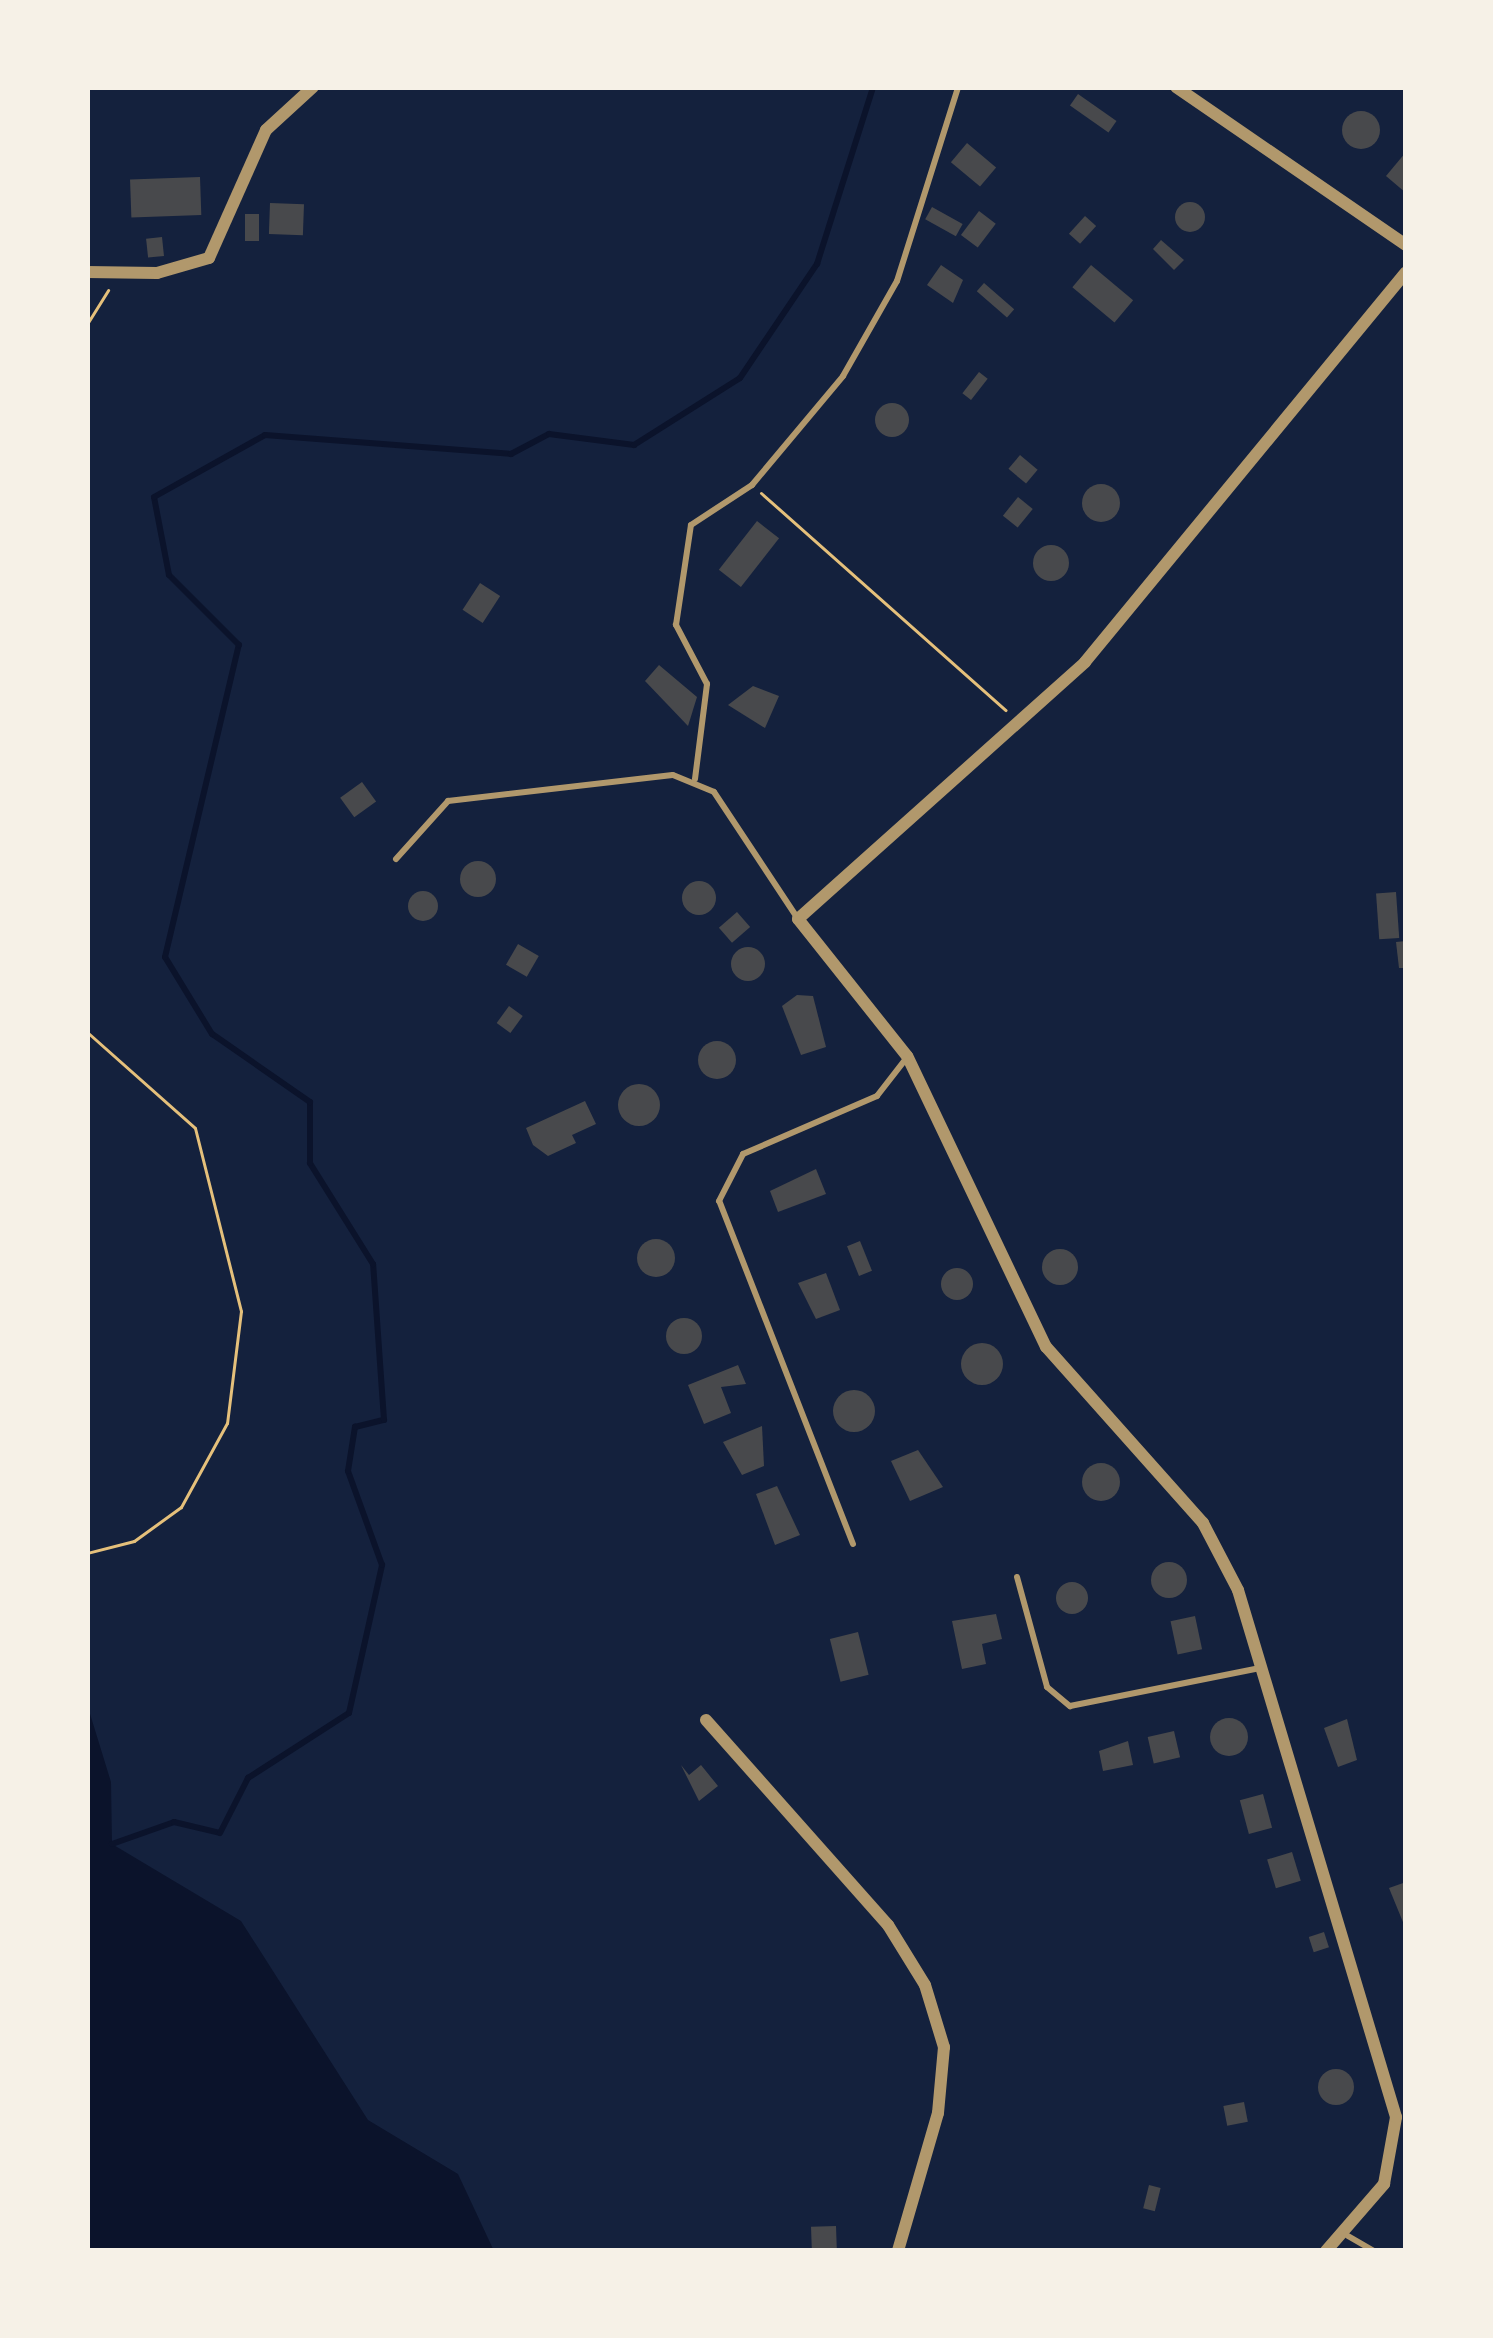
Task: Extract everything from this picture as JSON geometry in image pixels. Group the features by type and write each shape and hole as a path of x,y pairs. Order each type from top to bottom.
{"street":[{"path":"87,272 112,277 209,258 266,130 313,87"},
{"path":"1176,87 1406,244"},
{"path":"1326,2251 1348,2236 1384,2184 1396,2117 1261,1668 1203,1523 1046,1347 907,1057 798,920 1019,724 1149,587 1406,272"},
{"path":"706,1720 887,1925 925,1985 944,2047 938,2113 898,2251"}],"lane":[{"path":"798,920 695,778 707,684 676,625 678,565 691,525 752,485 802,436 897,281 958,87"},
{"path":"396,859 448,801 695,778"},
{"path":"854,1544 719,1201 742,1154 877,1096 907,1057"},
{"path":"1017,1577 1048,1687 1070,1706 1261,1668"},
{"path":"1348,2236 1373,2251"}],"path":[{"path":"87,324 112,277"},
{"path":"752,485 1019,724"},
{"path":"87,1032 196,1128 241,1311 227,1423 181,1507 134,1541 87,1552"}],"water":[{"path":"87,1704 111,1782 112,1844 241,1921 368,2120 458,2174 494,2251 87,2251"}],"building":[{"path":"1078,94 1117,121 1108,132 1070,105"},
{"path":"1361,111 1375,116 1380,130 1375,144 1361,149 1347,144 1342,130 1347,116"},
{"path":"967,143 996,167 980,187 951,162"},
{"path":"1406,152 1406,193 1386,176"},
{"path":"200,177 201,215 131,217 130,179"},
{"path":"1190,202 1201,206 1205,217 1201,228 1190,232 1179,228 1175,217 1179,206"},
{"path":"270,203 304,204 303,235 269,234"},
{"path":"932,207 963,224 956,236 925,219"},
{"path":"979,211 996,224 978,248 961,235"},
{"path":"245,214 259,214 259,241 245,241"},
{"path":"1085,216 1096,226 1080,244 1069,234"},
{"path":"162,237 164,256 148,258 146,239"},
{"path":"1161,240 1184,260 1174,270 1153,249"},
{"path":"941,265 963,280 953,303 927,285"},
{"path":"1091,265 1133,300 1114,323 1072,287"},
{"path":"984,283 1014,309 1007,318 977,291"},
{"path":"979,372 988,379 971,400 962,393"},
{"path":"892,403 904,408 909,420 904,432 892,437 880,432 875,420 880,408"},
{"path":"1020,455 1038,470 1026,484 1008,469"},
{"path":"1101,484 1114,490 1120,503 1114,516 1101,522 1088,516 1082,503 1088,490"},
{"path":"1018,497 1033,509 1018,528 1003,516"},
{"path":"757,521 779,538 741,587 719,570"},
{"path":"1051,545 1064,550 1069,563 1064,576 1051,581 1038,576 1033,563 1038,550"},
{"path":"480,583 500,596 483,623 463,610"},
{"path":"659,665 697,697 688,726 645,681"},
{"path":"753,686 779,696 765,728 728,705"},
{"path":"362,782 376,801 354,817 340,798"},
{"path":"478,861 491,866 496,879 491,892 478,897 465,892 460,879 465,866"},
{"path":"699,881 711,886 716,898 711,910 699,915 687,910 682,898 687,886"},
{"path":"423,891 434,895 438,906 434,917 423,921 412,917 408,906 412,895"},
{"path":"1396,892 1399,938 1379,939 1376,893"},
{"path":"737,912 750,927 732,943 719,928"},
{"path":"1406,941 1406,968 1399,968 1396,942"},
{"path":"518,944 539,956 527,977 506,965"},
{"path":"748,947 760,952 765,964 760,976 748,981 736,976 731,964 736,952"},
{"path":"797,995 813,996 826,1047 801,1055 782,1006"},
{"path":"509,1006 523,1016 510,1033 497,1023"},
{"path":"717,1041 730,1047 736,1060 730,1073 717,1079 704,1073 698,1060 704,1047"},
{"path":"639,1084 654,1090 660,1105 654,1120 639,1126 624,1120 618,1105 624,1090"},
{"path":"585,1101 596,1124 572,1135 576,1143 548,1156 533,1145 526,1128"},
{"path":"816,1169 826,1194 778,1212 770,1191"},
{"path":"656,1239 669,1245 675,1258 669,1271 656,1277 643,1271 637,1258 643,1245"},
{"path":"860,1241 872,1271 859,1276 847,1246"},
{"path":"1060,1249 1073,1254 1078,1267 1073,1280 1060,1285 1047,1280 1042,1267 1047,1254"},
{"path":"957,1268 968,1273 973,1284 968,1295 957,1300 946,1295 941,1284 946,1273"},
{"path":"826,1273 840,1310 816,1319 798,1283"},
{"path":"684,1318 697,1323 702,1336 697,1349 684,1354 671,1349 666,1336 671,1323"},
{"path":"982,1343 997,1349 1003,1364 997,1379 982,1385 967,1379 961,1364 967,1349"},
{"path":"738,1365 746,1384 721,1387 731,1413 704,1424 688,1385"},
{"path":"854,1390 869,1396 875,1411 869,1426 854,1432 839,1426 833,1411 839,1396"},
{"path":"762,1426 764,1466 742,1475 723,1442"},
{"path":"918,1450 943,1487 910,1501 891,1461"},
{"path":"1101,1463 1115,1468 1120,1482 1115,1496 1101,1501 1087,1496 1082,1482 1087,1468"},
{"path":"777,1486 800,1535 775,1545 756,1494"},
{"path":"1169,1562 1182,1567 1187,1580 1182,1593 1169,1598 1156,1593 1151,1580 1156,1567"},
{"path":"1072,1582 1083,1587 1088,1598 1083,1609 1072,1614 1061,1609 1056,1598 1061,1587"},
{"path":"996,1614 1002,1639 982,1644 986,1664 962,1669 952,1621"},
{"path":"1195,1616 1202,1649 1178,1654 1171,1621"},
{"path":"858,1632 869,1675 841,1682 830,1639"},
{"path":"1229,1718 1242,1724 1248,1737 1242,1750 1229,1756 1216,1750 1210,1737 1216,1724"},
{"path":"1347,1719 1357,1760 1338,1767 1324,1728"},
{"path":"1174,1731 1180,1757 1154,1763 1148,1737"},
{"path":"1128,1741 1133,1765 1103,1771 1099,1751"},
{"path":"681,1765 689,1775 701,1765 718,1786 699,1801"},
{"path":"1263,1794 1272,1828 1249,1834 1240,1800"},
{"path":"1292,1852 1301,1881 1276,1888 1267,1860"},
{"path":"1406,1882 1406,1927 1405,1927 1389,1888"},
{"path":"1324,1932 1329,1947 1314,1952 1309,1937"},
{"path":"1336,2069 1349,2074 1354,2087 1349,2100 1336,2105 1323,2100 1318,2087 1323,2074"},
{"path":"1244,2102 1248,2122 1227,2126 1223,2106"},
{"path":"1149,2185 1161,2188 1155,2211 1143,2208"},
{"path":"836,2226 837,2251 812,2251 811,2227"}],"waterway":[{"path":"112,1844 174,1822 220,1833 248,1778 349,1713 382,1565 348,1471 355,1427 384,1420 373,1264 310,1163 310,1102 212,1034 165,957 239,645 169,575 154,497 265,435 511,454 549,434 634,445 740,378 817,264 873,87"}]}
